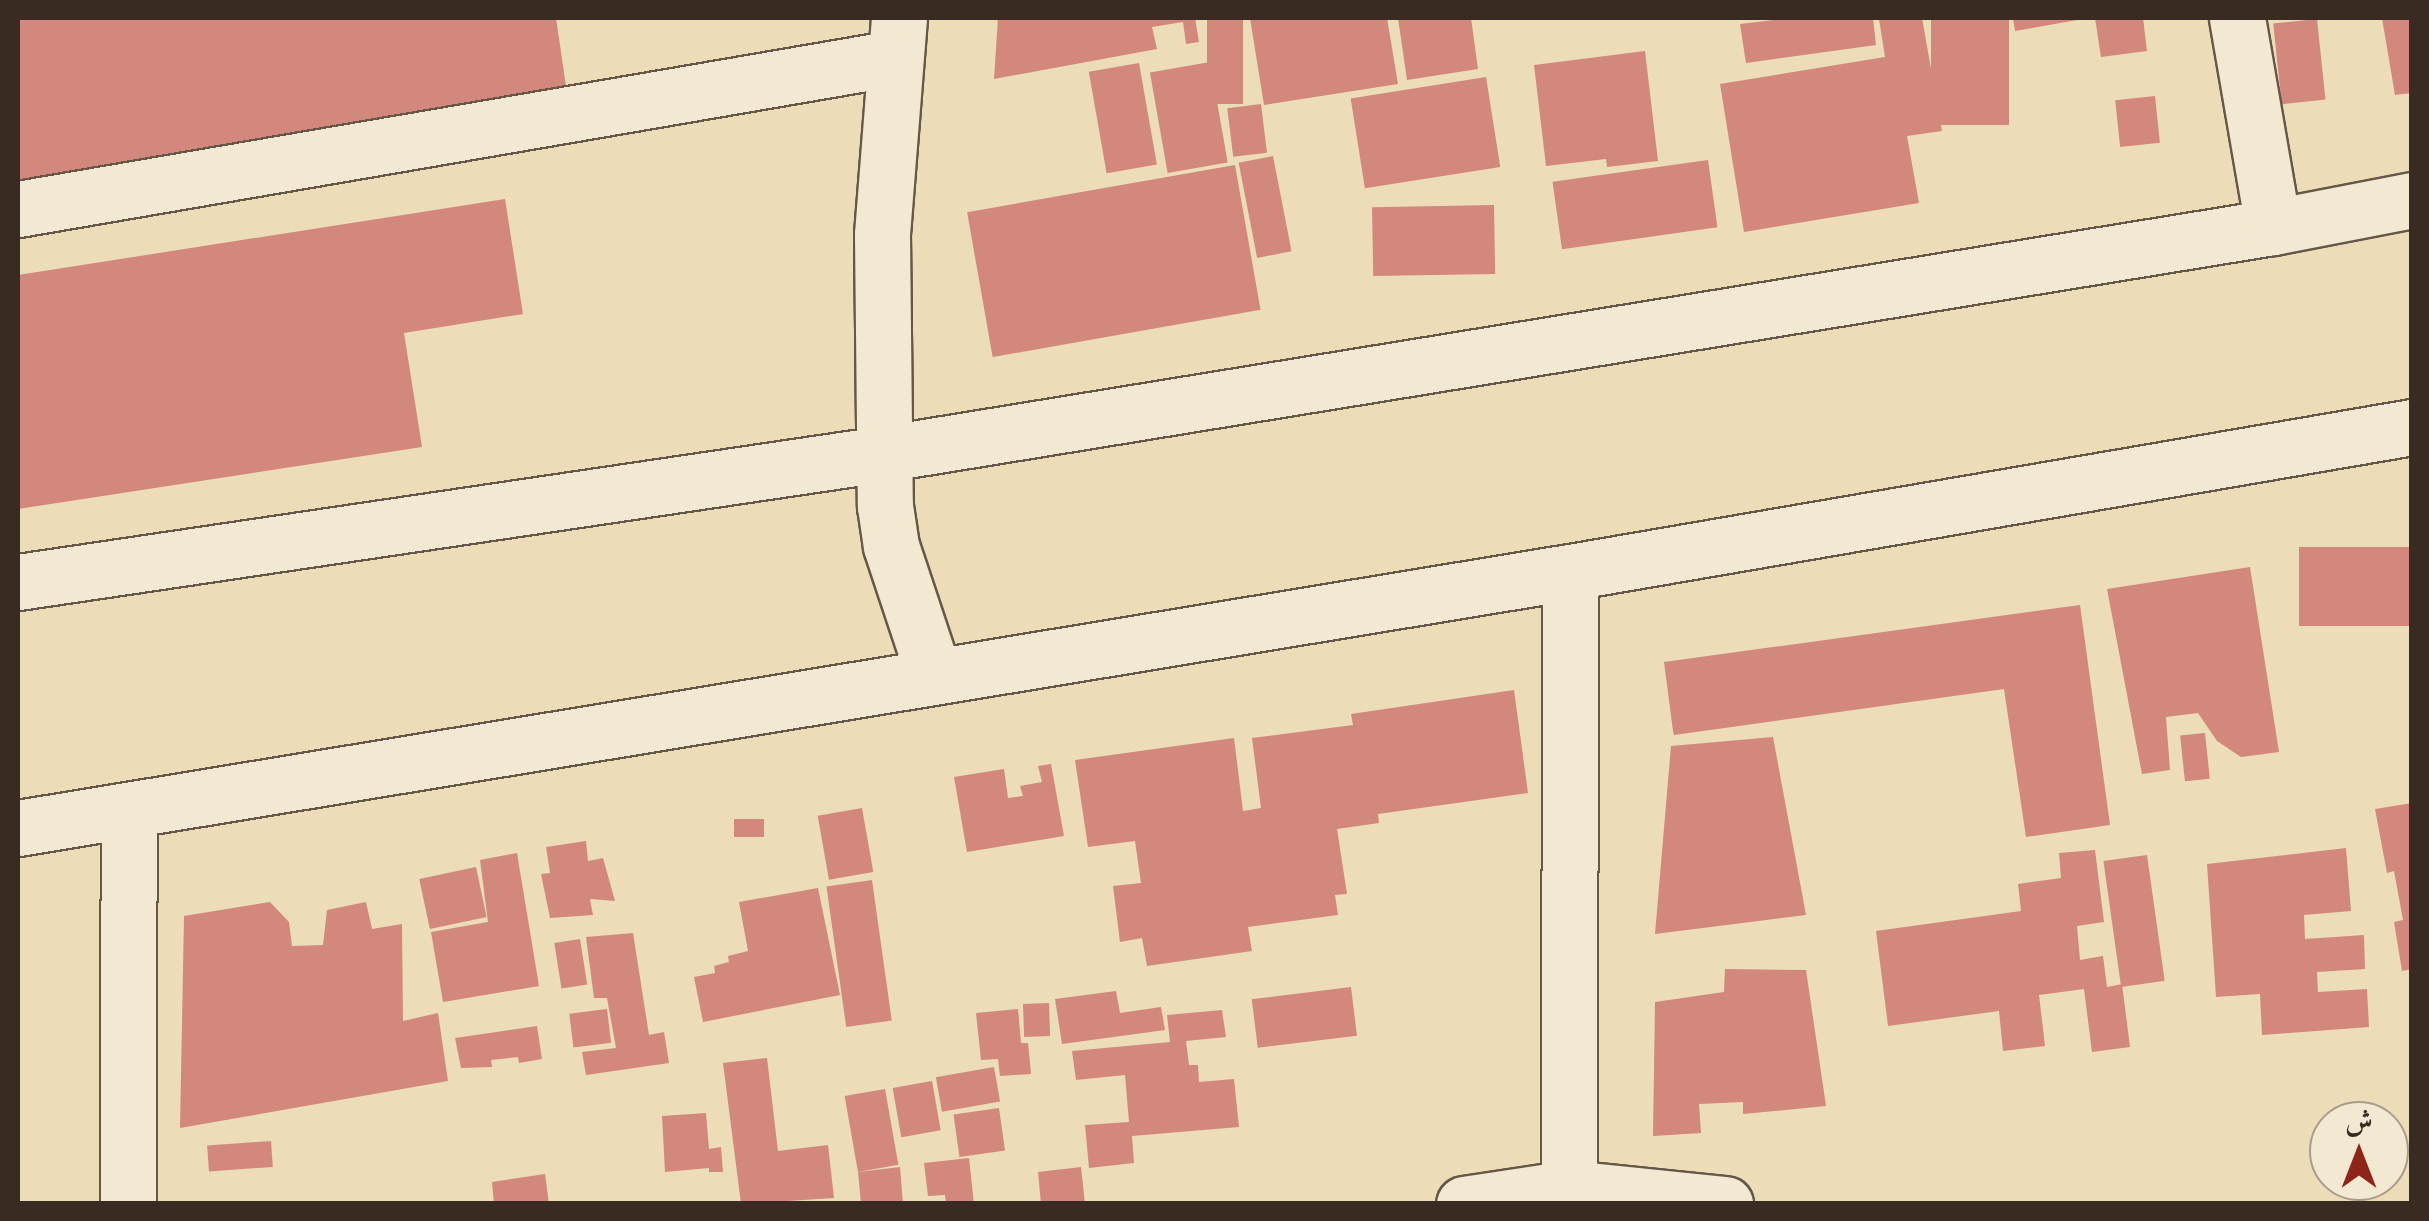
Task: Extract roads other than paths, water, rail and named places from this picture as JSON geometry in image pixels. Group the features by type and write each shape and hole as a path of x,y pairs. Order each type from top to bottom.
{"street":[{"path":"2236,18 2273,228"},
{"path":"18,209 897,38 882,235 882,454 891,546 934,674"},
{"path":"18,582 882,454 2273,228 2412,200"},
{"path":"18,828 1570,572 2412,427"},
{"path":"1569,1196 1570,572"},
{"path":"128,810 128,1204"},
{"path":"1464,1204 1569,1196 1725,1204"}]}
